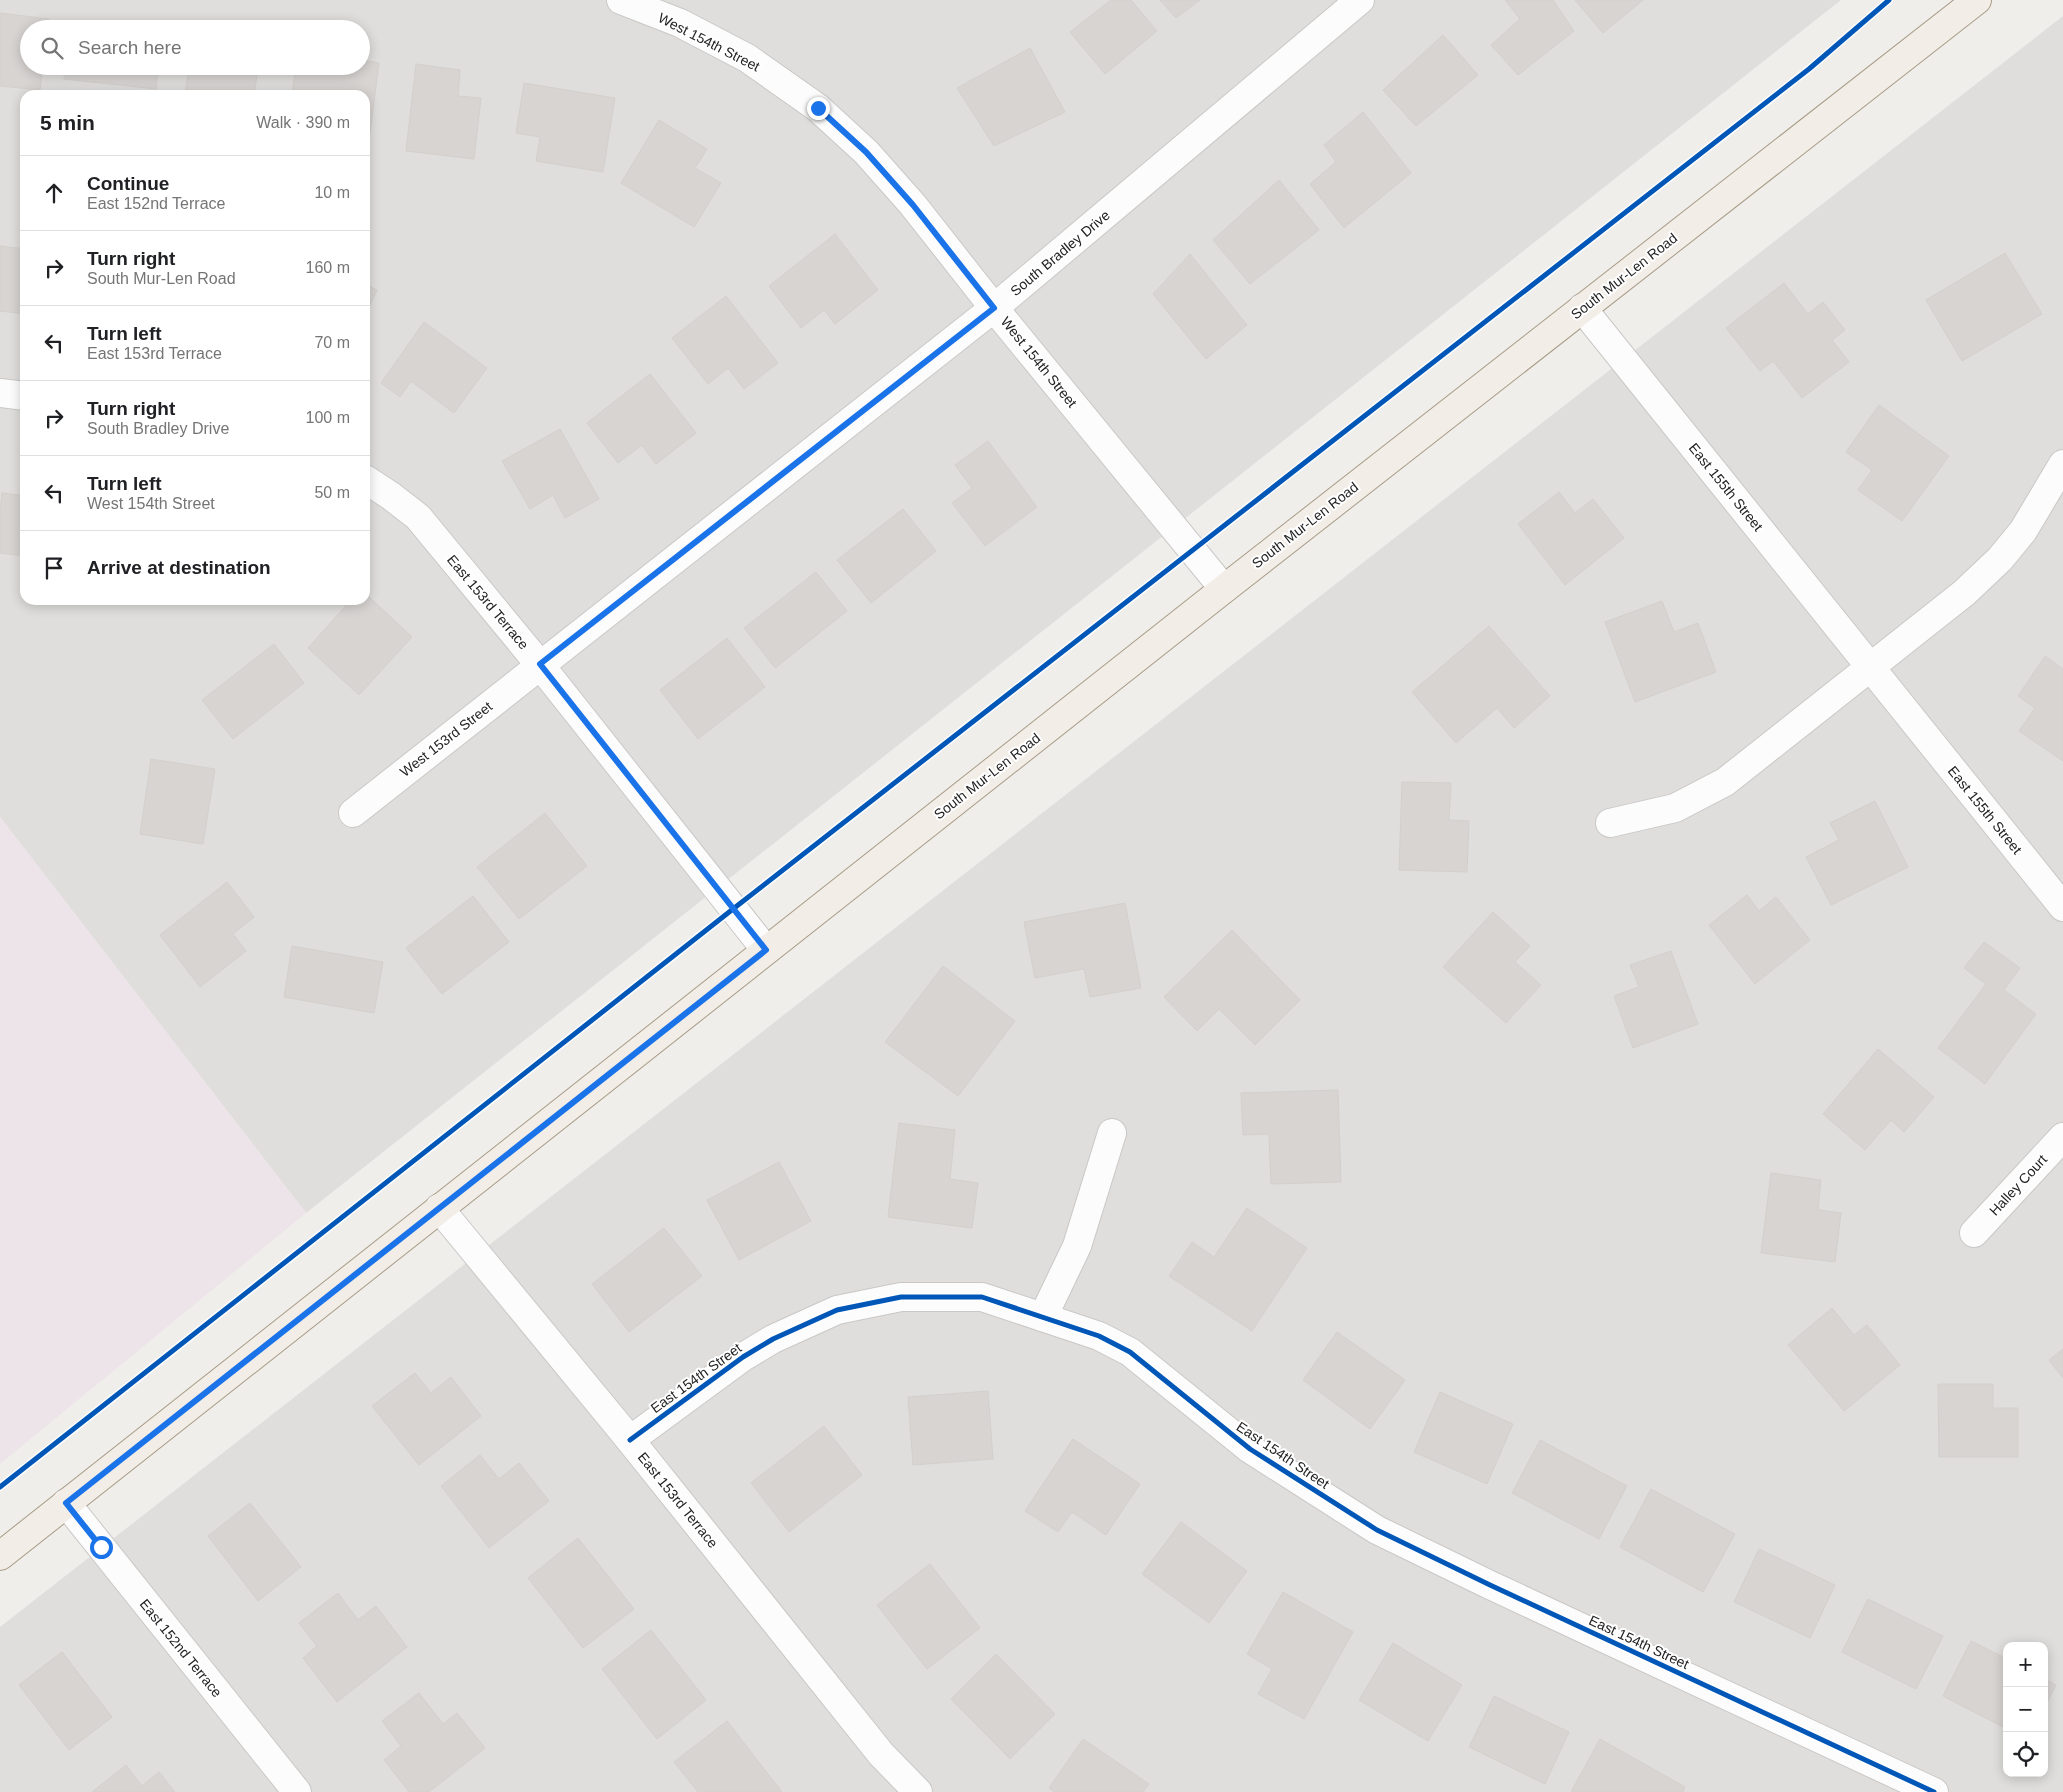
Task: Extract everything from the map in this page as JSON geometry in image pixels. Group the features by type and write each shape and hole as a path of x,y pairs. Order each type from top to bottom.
{"main road":[{"name":"South Mur-Len Road","path":"0,1556 1224,589 1977,0"}],"street":[{"name":"West 154th Street","path":"621,0 680,23 747,58 818,108 866,152 896,185 1224,589"},
{"name":"South Bradley Drive","path":"540,664 994,308 1360,0"},
{"name":"East 155th Street","path":"1582,308 2063,907"},
{"path":"0,393 20,395"},
{"path":"1610,823 1675,808 1725,782 1964,593 2000,559 2023,531 2063,464"},
{"name":"East 153rd Terrace","path":"370,482 392,496 418,517 540,664 766,950"},
{"name":"West 153rd Street","path":"353,813 540,664"},
{"path":"1043,1316 1077,1246 1112,1133"},
{"name":"Halley Court","path":"1974,1233 2063,1137"},
{"name":"East 153rd Terrace","path":"439,1208 630,1440 881,1754 918,1792"},
{"name":"East 154th Street","path":"630,1440 743,1357 773,1339 837,1310 901,1297 982,1297 1100,1336 1130,1352 1250,1448 1377,1530 1481,1581 1934,1792"},
{"name":"East 152nd Terrace","path":"66,1503 297,1792"}],"shaded area":[{"path":"0,0 1841,0 306,1213 0,817"},
{"path":"2063,16 2063,1792 0,1792 0,1627"},
{"path":"0,817 306,1213 0,1464"}],"building":[{"path":"1111,0 1131,0 1157,31 1105,74 1070,32"},
{"path":"1160,0 1200,0 1176,18"},
{"path":"1505,0 1553,0 1574,31 1518,75 1491,45 1520,19"},
{"path":"1575,0 1643,0 1603,33"},
{"path":"0,13 49,19 20,20 20,75 42,75 40,90 0,86"},
{"path":"1443,35 1478,75 1416,126 1383,90"},
{"path":"1030,48 1065,112 994,146 957,88"},
{"path":"370,62 379,63 370,133 370,90 293,90 295,75 370,75"},
{"path":"416,64 460,70 458,96 481,98 474,159 406,151"},
{"path":"64,75 157,75 156,89 64,79"},
{"path":"188,75 257,75 255,90 186,90"},
{"path":"524,83 615,98 603,172 536,161 540,137 516,133"},
{"path":"1363,112 1411,173 1344,228 1310,184 1336,162 1324,145"},
{"path":"659,120 707,149 695,168 721,183 694,227 621,183"},
{"path":"1279,180 1319,230 1250,284 1213,240"},
{"path":"835,234 878,290 835,324 824,310 801,328 769,286"},
{"path":"0,246 20,248 20,313 0,311"},
{"path":"2005,253 2042,314 1962,361 1926,300"},
{"path":"1190,254 1247,325 1206,359 1153,294"},
{"path":"1784,283 1808,314 1823,302 1845,330 1832,340 1849,362 1802,398 1773,361 1760,371 1726,328"},
{"path":"370,286 377,290 370,305"},
{"path":"726,296 778,363 744,389 728,368 708,384 672,338"},
{"path":"424,322 487,368 454,413 411,381 400,397 381,383"},
{"path":"650,374 696,433 656,464 642,445 618,463 587,423"},
{"path":"1879,405 1949,456 1902,521 1858,490 1872,470 1846,452"},
{"path":"560,429 599,499 565,518 553,495 530,509 502,461"},
{"path":"988,441 1037,507 985,546 952,503 972,488 955,465"},
{"path":"1559,492 1575,513 1593,499 1624,538 1565,585 1518,524"},
{"path":"2,493 20,495 20,555 0,553"},
{"path":"903,509 936,551 871,603 837,560"},
{"path":"816,572 847,611 775,668 744,628"},
{"path":"370,598 412,637 359,695 308,648 347,605 370,605"},
{"path":"1662,601 1674,632 1698,623 1716,672 1635,702 1605,622"},
{"path":"1489,626 1550,696 1514,728 1497,708 1456,743 1412,692"},
{"path":"727,638 765,687 698,739 660,690"},
{"path":"274,644 304,683 233,739 202,700"},
{"path":"2045,656 2063,669 2063,761 2019,731 2035,708 2018,696"},
{"path":"151,759 215,769 203,844 140,834"},
{"path":"1402,782 1451,783 1449,820 1469,821 1467,872 1399,870"},
{"path":"1875,801 1908,867 1831,905 1806,857 1839,840 1830,823"},
{"path":"545,813 587,866 519,919 477,867"},
{"path":"227,882 254,917 233,934 246,951 200,987 160,935"},
{"path":"1747,895 1759,911 1776,897 1810,940 1755,984 1709,925"},
{"path":"473,896 509,942 442,994 406,948"},
{"path":"1125,903 1141,988 1090,997 1084,969 1035,978 1024,922"},
{"path":"1493,912 1530,946 1515,962 1541,985 1506,1023 1443,967"},
{"path":"1232,930 1300,1000 1255,1045 1219,1009 1197,1031 1164,997"},
{"path":"1984,942 2020,968 2004,990 2036,1014 1985,1084 1938,1048 1986,984 1964,968"},
{"path":"292,946 383,962 374,1013 284,997"},
{"path":"1671,951 1698,1024 1633,1048 1614,996 1639,987 1630,965"},
{"path":"943,966 1015,1021 958,1096 885,1042"},
{"path":"1878,1049 1934,1097 1904,1132 1891,1120 1865,1150 1823,1114"},
{"path":"1338,1090 1341,1182 1271,1184 1269,1134 1243,1135 1241,1093"},
{"path":"899,1123 955,1130 950,1179 978,1183 972,1228 888,1217"},
{"path":"779,1162 811,1221 739,1260 707,1200"},
{"path":"1771,1173 1821,1180 1818,1210 1841,1213 1835,1262 1761,1253"},
{"path":"1247,1208 1307,1248 1252,1331 1169,1276 1192,1242 1214,1257"},
{"path":"664,1228 702,1276 629,1332 592,1284"},
{"path":"1832,1308 1854,1335 1867,1325 1900,1365 1844,1411 1788,1345"},
{"path":"1337,1332 1405,1380 1370,1429 1303,1380"},
{"path":"2063,1349 2063,1378 2049,1360"},
{"path":"415,1373 431,1393 451,1377 481,1416 419,1465 372,1406"},
{"path":"1938,1384 1993,1384 1993,1408 2018,1408 2018,1457 1939,1457"},
{"path":"988,1391 993,1459 913,1465 908,1397"},
{"path":"1440,1392 1513,1424 1487,1484 1414,1452"},
{"path":"824,1426 862,1475 789,1532 751,1483"},
{"path":"1073,1439 1140,1484 1106,1535 1072,1512 1058,1532 1025,1511"},
{"path":"1540,1440 1627,1486 1599,1539 1512,1493"},
{"path":"480,1455 499,1479 519,1463 549,1501 489,1548 441,1486"},
{"path":"1651,1489 1735,1534 1703,1592 1620,1547"},
{"path":"250,1503 301,1567 258,1601 208,1536"},
{"path":"1181,1522 1247,1571 1209,1623 1142,1574"},
{"path":"578,1538 634,1609 583,1648 528,1578"},
{"path":"1759,1549 1835,1585 1810,1638 1734,1602"},
{"path":"930,1564 980,1628 927,1669 877,1605"},
{"path":"1283,1592 1353,1632 1304,1719 1258,1694 1272,1669 1247,1654"},
{"path":"338,1593 358,1620 376,1606 407,1647 337,1702 303,1658 317,1646 299,1623"},
{"path":"1868,1599 1943,1636 1916,1689 1842,1652"},
{"path":"651,1630 706,1700 657,1739 602,1669"},
{"path":"1971,1641 2003,1657 2003,1727 1943,1696"},
{"path":"1393,1643 1462,1685 1428,1741 1359,1700"},
{"path":"62,1652 112,1717 69,1750 19,1685"},
{"path":"996,1654 1055,1714 1010,1759 951,1699"},
{"path":"2048,1681 2056,1685 2048,1700"},
{"path":"419,1693 443,1724 457,1713 485,1748 429,1792 409,1792 384,1760 401,1746 382,1721"},
{"path":"1494,1696 1569,1732 1545,1784 1469,1747"},
{"path":"727,1721 782,1792 698,1792 674,1762"},
{"path":"1083,1739 1149,1784 1143,1792 1055,1792 1049,1788"},
{"path":"1600,1739 1685,1787 1683,1792 1571,1792"},
{"path":"126,1765 142,1786 159,1772 175,1792 92,1792"}],"cycle path":[{"path":"0,1487 733,909 1809,69 1889,0"},
{"path":"630,1440 743,1357 773,1339 837,1310 901,1297 982,1297 1099,1336 1130,1352 1250,1449 1377,1530 1490,1585 1934,1792"}],"route":[{"path":"101,1547 66,1503 766,950 540,664 994,308 913,205 866,152 818,108"}]}
